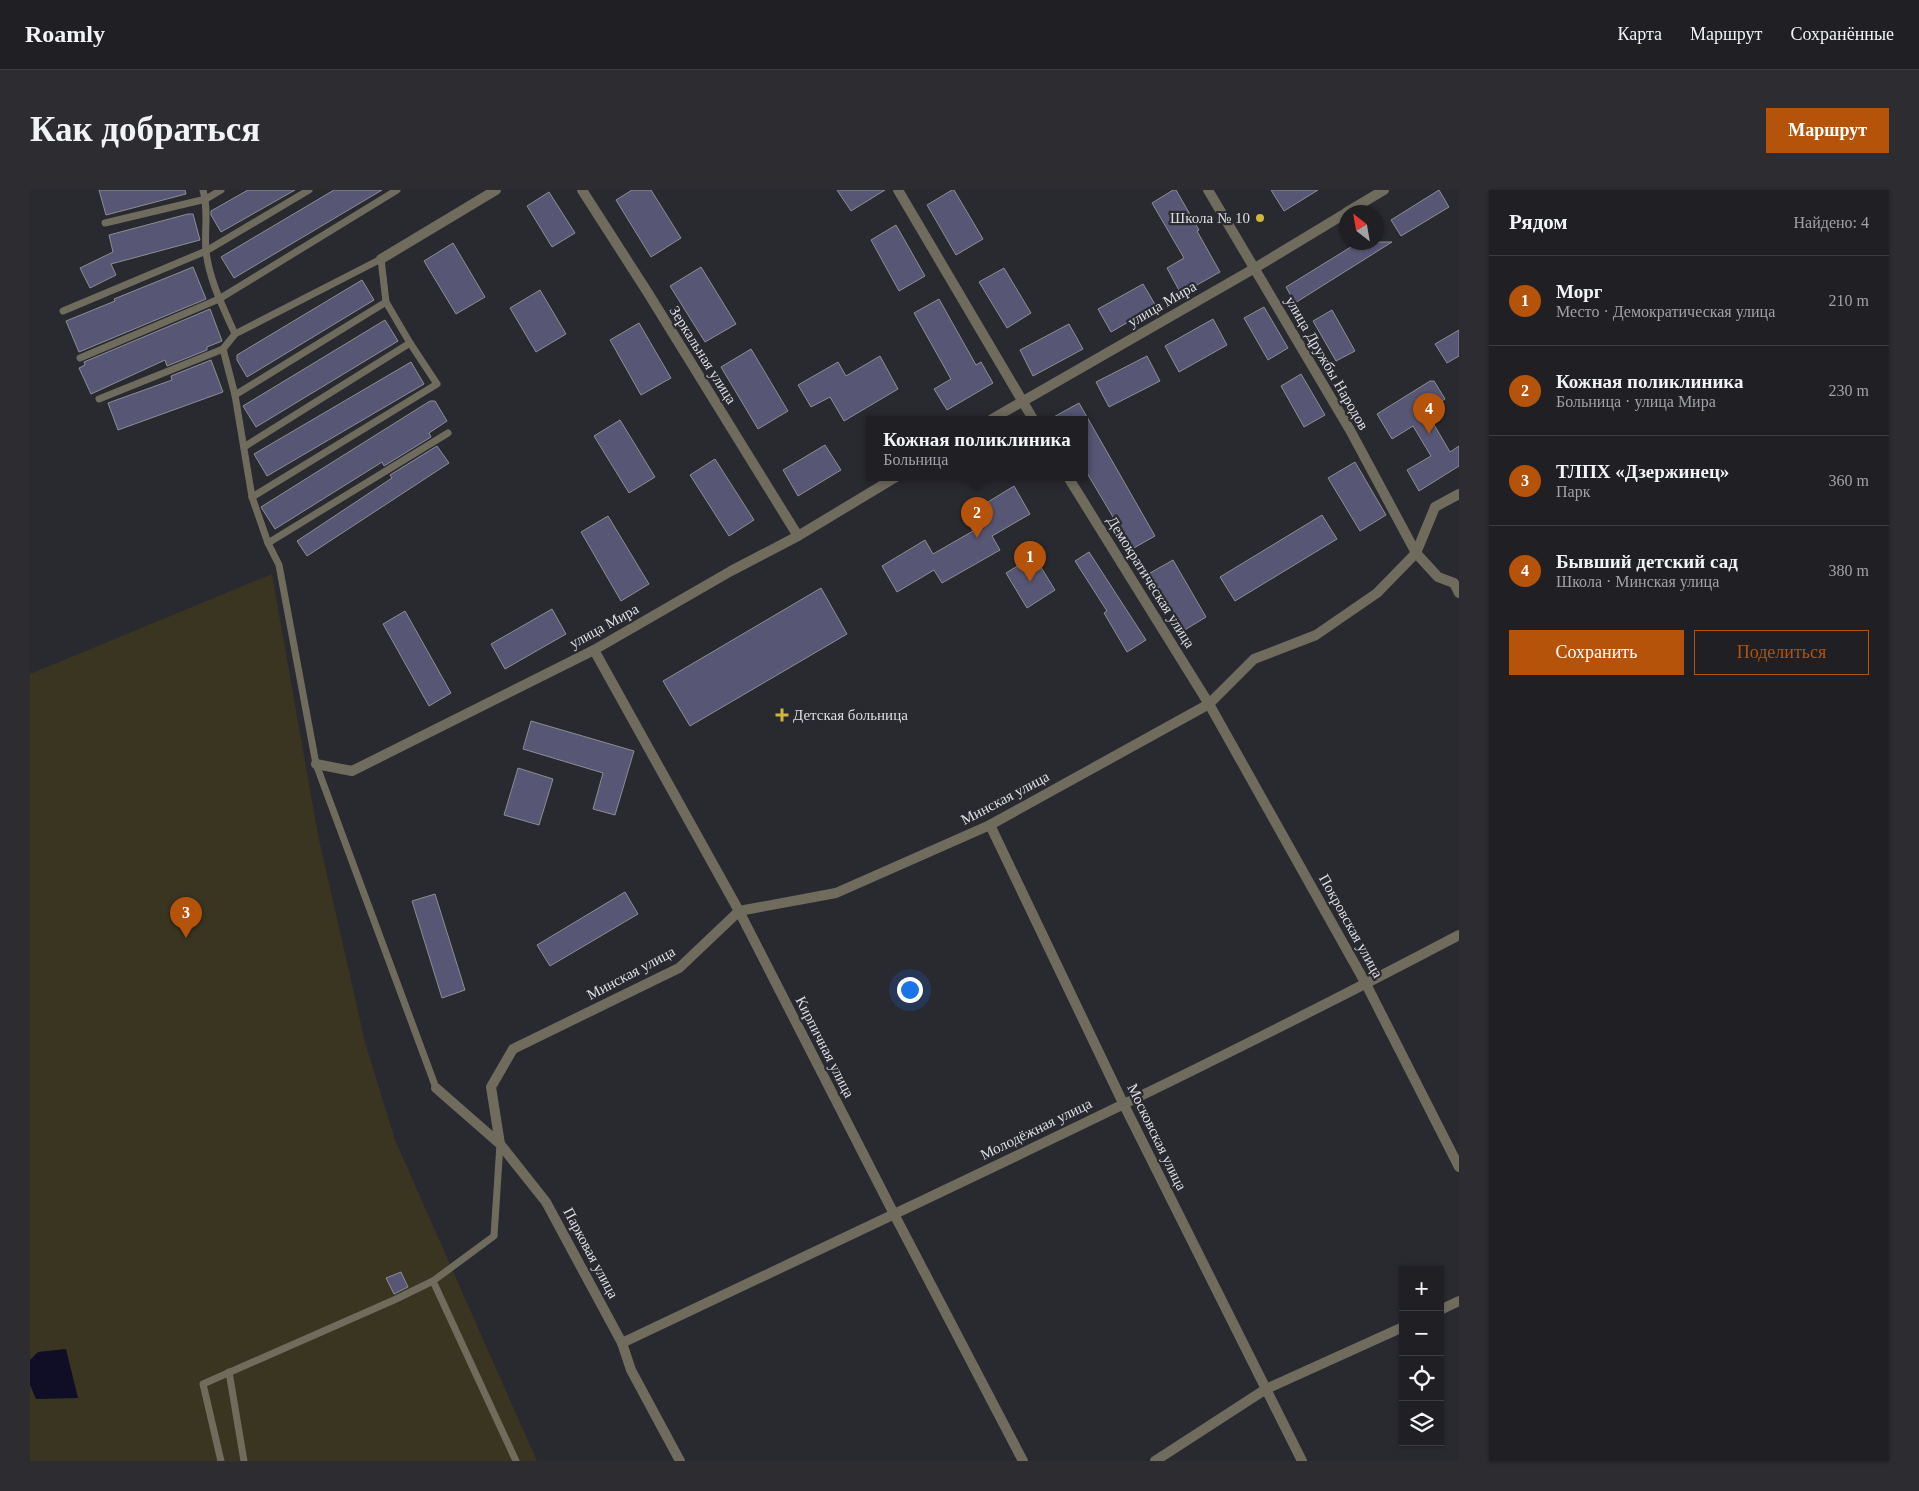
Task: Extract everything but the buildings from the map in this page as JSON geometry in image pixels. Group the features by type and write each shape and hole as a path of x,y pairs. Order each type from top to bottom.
{"street":[{"path":"380,259 496,190"},
{"name":"Зеркальная улица","path":"582,190 798,536"},
{"path":"898,190 1031,416"},
{"name":"улица Дружбы Народов","path":"1208,190 1350,430 1416,553 1438,577 1454,583 1459,593"},
{"name":"улица Мира","path":"1360,205 1384,190"},
{"name":"улица Мира","path":"997,416 1339,218"},
{"name":"улица Мира","path":"316,764 352,771 594,650 731,571 798,536 889,481"},
{"name":"Демократическая улица","path":"1070,481 1209,704"},
{"name":"Минская улица","path":"500,1144 491,1087 513,1049 679,968 739,911 836,893 990,825 1209,704 1254,659 1316,635 1377,593 1416,553 1436,507 1459,494"},
{"name":"Кирпичная улица","path":"594,650 739,911 1023,1461"},
{"name":"Покровская улица","path":"1209,704 1366,984 1459,1167"},
{"name":"Московская улица","path":"990,825 1123,1103 1302,1461"},
{"name":"Молодёжная улица","path":"622,1343 1123,1103 1366,984 1459,935"},
{"name":"Парковая улица","path":"436,1088 500,1144 546,1202 622,1343 631,1370 680,1461"},
{"path":"1444,1308 1459,1301"},
{"path":"1155,1461 1266,1389 1399,1329"}],"lane":[{"path":"203,190 206,199 206,251 211,277 235,334"},
{"path":"106,223 206,199 221,190"},
{"path":"63,311 206,251 309,190"},
{"path":"80,358 219,299 397,190"},
{"path":"99,399 223,349 235,334 380,259 386,302 437,384 252,497"},
{"path":"235,395 386,302"},
{"path":"244,447 410,343"},
{"path":"223,349 235,395 252,497 268,543 279,566 316,764 436,1088"},
{"path":"268,543 448,433"},
{"path":"221,1461 203,1384 433,1281 494,1236 500,1144"},
{"path":"433,1281 516,1461"},
{"path":"229,1372 244,1461"}],"shaded area":[{"path":"272,574 318,835 365,1042 395,1140 537,1461 30,1461 30,674"},
{"path":"66,1349 78,1398 36,1399 30,1385 30,1360 38,1352"}],"place":[{"name":"Школа № 10","path":"1260,218"},
{"name":"Бывший детский сад","path":"1429,434"},
{"name":"Кожная поликлиника","path":"977,538"},
{"name":"Морг","path":"1030,582"},
{"name":"Детская больница","path":"782,715"},
{"name":"ТЛПХ «Дзержинец»","path":"186,938"}]}
